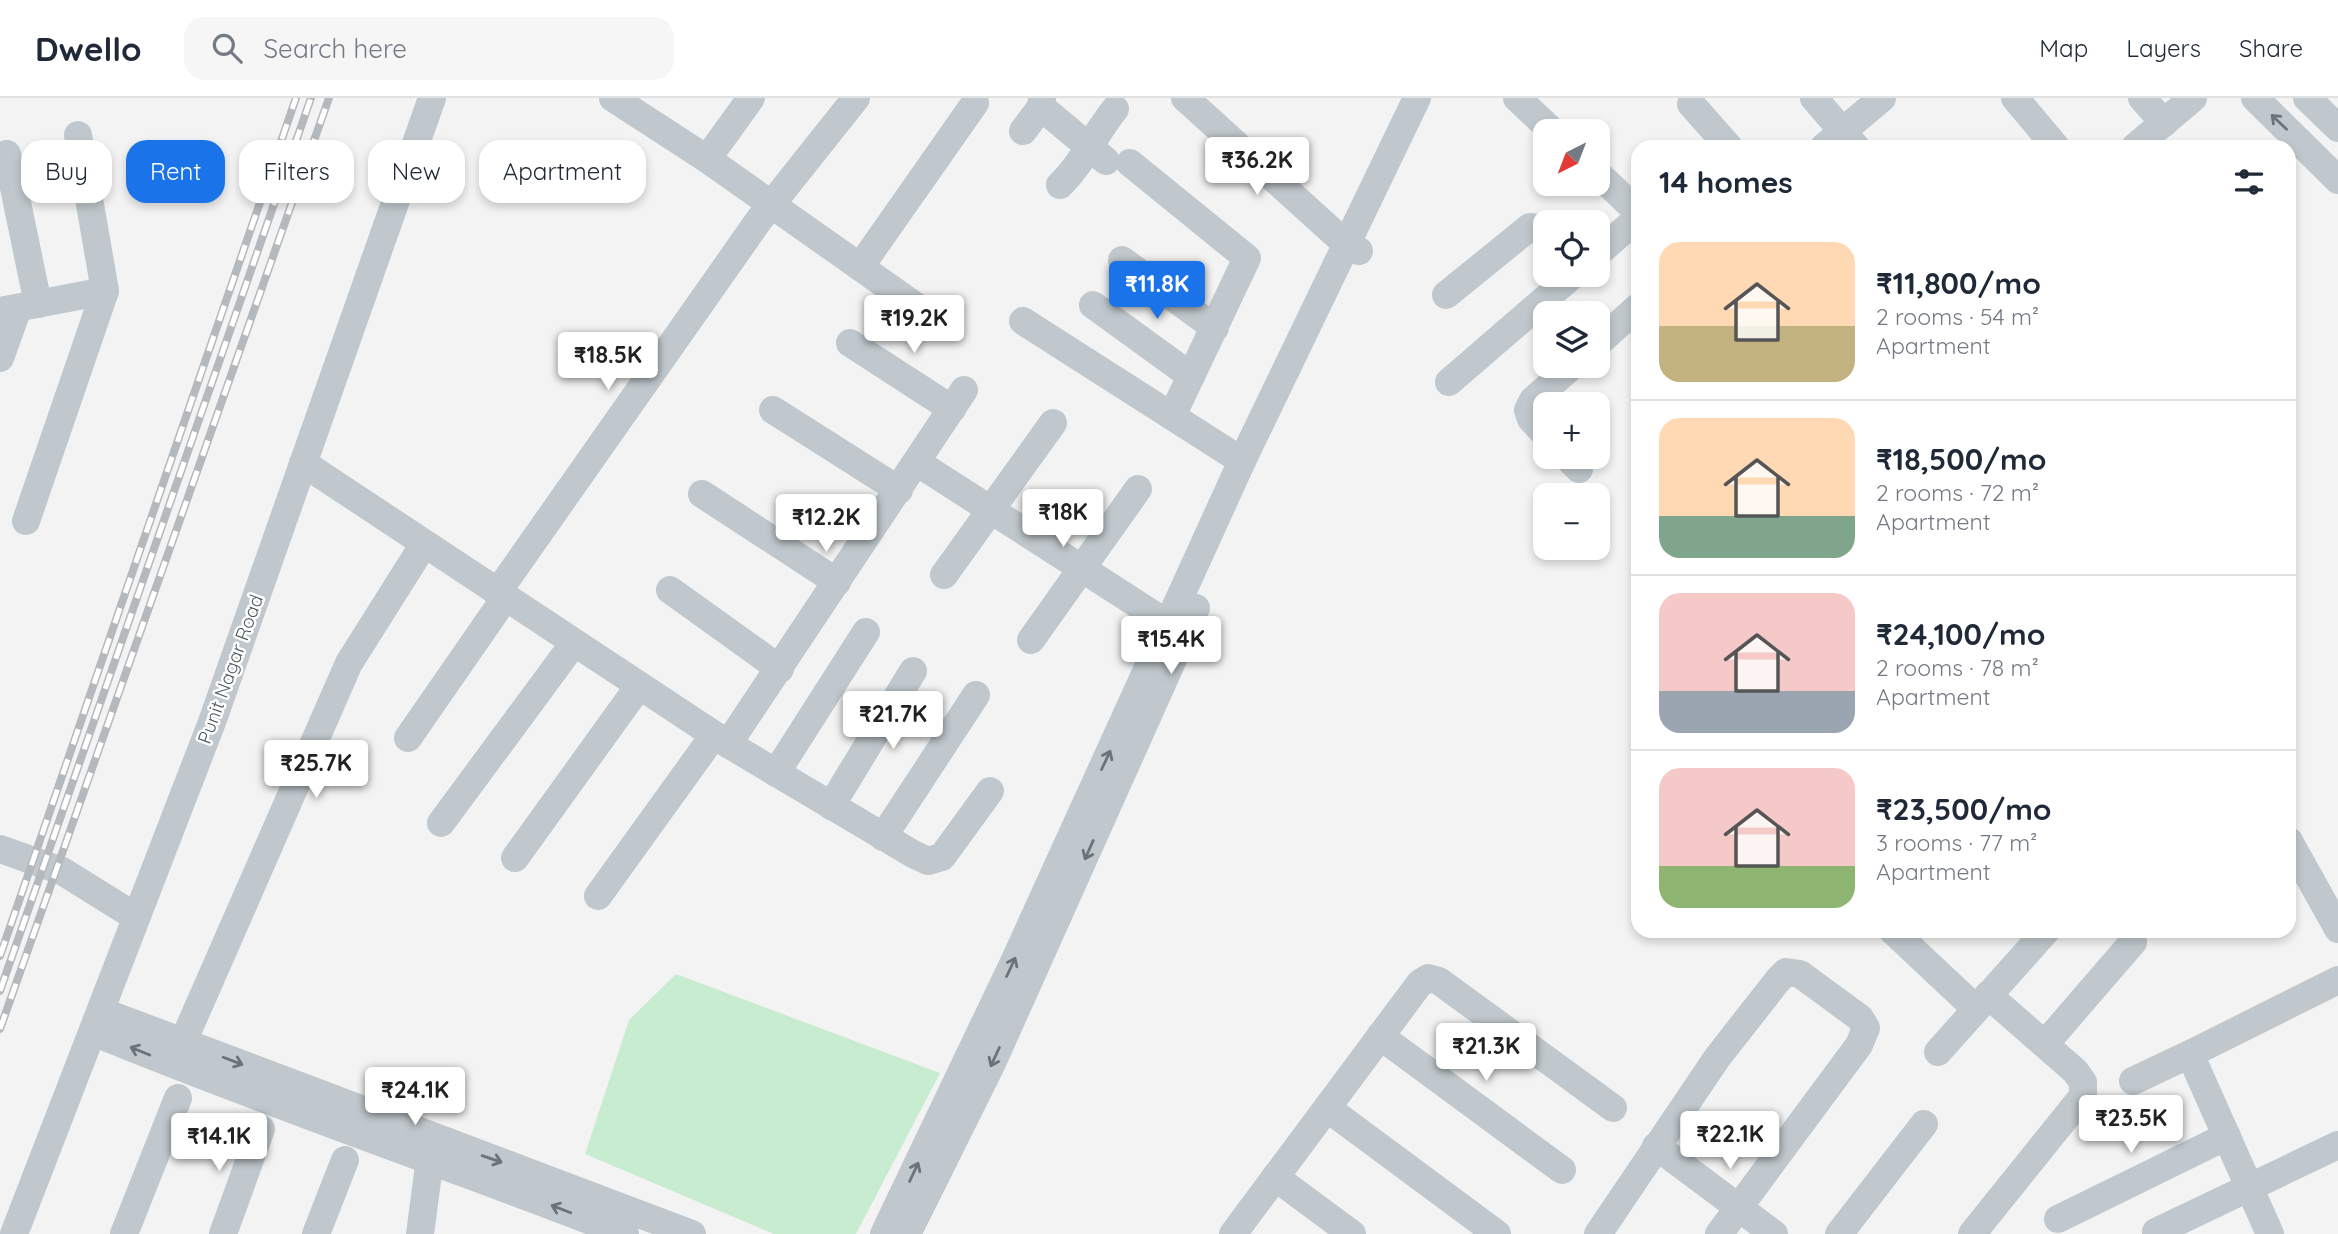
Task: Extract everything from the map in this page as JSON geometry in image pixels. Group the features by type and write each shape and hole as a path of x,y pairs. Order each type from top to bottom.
{"street":[{"name":"Punit Nagar Road","path":"14,1234 97,1021 107,987 212,722 432,98"},
{"path":"613,98 707,159 931,317"},
{"path":"707,159 751,98"},
{"path":"408,738 501,595 772,205 856,98"},
{"path":"1185,98 1352,247"},
{"path":"907,1234 998,1051 1226,538 1417,98"},
{"path":"884,1234 1014,962 1242,461 1352,247 1434,98"},
{"path":"1517,98 1539,119"},
{"path":"1814,98 1840,140"},
{"path":"1843,140 1882,98"},
{"path":"2015,98 2050,140"},
{"path":"2142,98 2164,123"},
{"path":"2143,140 2193,98"},
{"path":"2255,98 2338,180"},
{"path":"2311,99 2338,128"},
{"path":"860,267 975,103"},
{"path":"1023,131 1041,103 1109,158 1247,258 1172,416"},
{"path":"1691,104 1723,140"},
{"path":"1109,158 1099,129 1115,109"},
{"path":"26,521 105,291 78,135"},
{"path":"0,358 19,308 6,155"},
{"path":"1060,185 1109,158"},
{"path":"1610,185 1631,205"},
{"path":"1610,242 1631,224"},
{"path":"1446,295 1530,227 1533,227"},
{"path":"1122,260 1214,328"},
{"path":"1449,382 1559,287"},
{"path":"19,308 105,291"},
{"path":"1093,305 1191,376"},
{"path":"1610,332 1631,313"},
{"path":"1023,321 1242,461"},
{"path":"598,896 721,739 780,669 958,399 850,343"},
{"path":"1542,392 1558,378"},
{"path":"1533,400 1528,410 1533,421"},
{"path":"773,410 899,490"},
{"path":"944,575 1053,423"},
{"path":"918,463 1168,624"},
{"path":"303,464 721,739 883,837 928,861 942,857 990,791"},
{"path":"1031,640 1138,489"},
{"path":"702,494 837,582"},
{"path":"183,1042 349,663 425,544"},
{"path":"670,590 780,669"},
{"path":"776,773 866,632"},
{"path":"441,823 574,643"},
{"path":"831,806 913,671"},
{"path":"514,858 639,686"},
{"path":"883,837 976,695"},
{"path":"0,849 62,871 136,917"},
{"path":"2296,854 2338,929"},
{"path":"1902,938 1982,1002 2045,1044 2075,1071 2083,1082 2083,1096 1972,1234"},
{"path":"1938,1052 2040,938"},
{"path":"2045,1044 2133,942"},
{"path":"1598,1234 1717,1058 1778,980 1786,972 1800,974 1860,1018 1866,1028 1859,1045 1719,1234"},
{"path":"1233,1234 1420,983 1428,978 1440,981 1613,1108"},
{"path":"2133,1081 2338,980"},
{"path":"97,1021 183,1042 625,1234"},
{"path":"97,1021 187,1071 624,1206 692,1234"},
{"path":"1380,1036 1562,1170"},
{"path":"2190,1054 2270,1234"},
{"path":"124,1234 177,1098"},
{"path":"1327,1108 1497,1234"},
{"path":"1839,1234 1924,1124"},
{"path":"223,1234 261,1129"},
{"path":"2058,1219 2227,1136"},
{"path":"2156,1233 2338,1145"},
{"path":"1656,1146 1774,1234"},
{"path":"419,1234 433,1149"},
{"path":"316,1234 345,1160"},
{"path":"1275,1177 1352,1234"}],"green space":[{"path":"676,974 940,1073 856,1234 774,1234 585,1154 629,1020"}],"railway":[{"path":"0,956 296,98"},
{"path":"0,991 311,98"},
{"path":"0,1029 329,98"}]}
